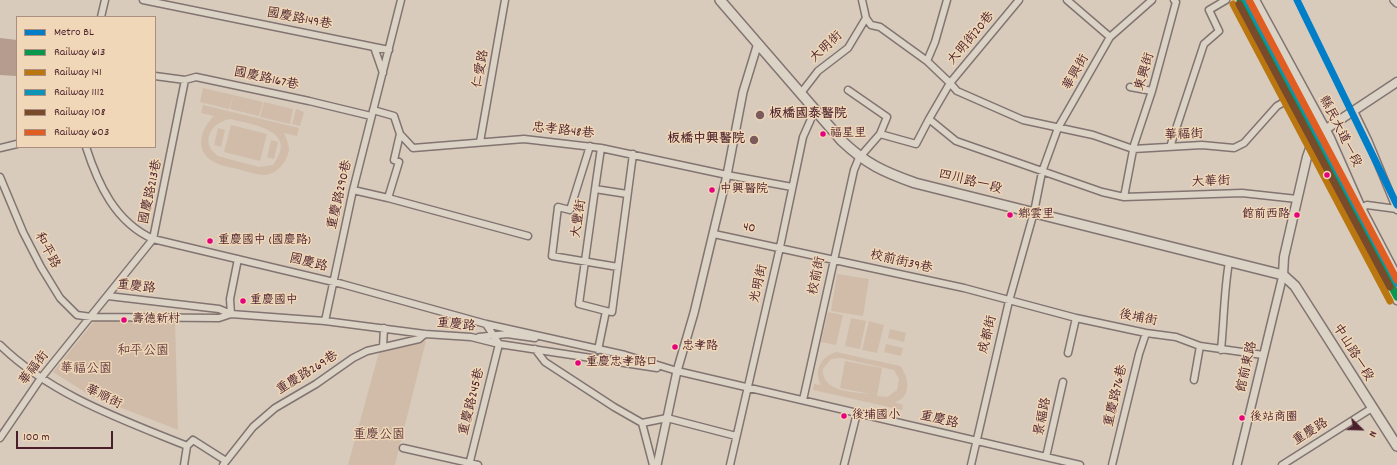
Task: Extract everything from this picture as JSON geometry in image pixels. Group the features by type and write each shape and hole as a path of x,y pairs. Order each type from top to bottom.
{"main road":[{"name":"四川路一段","path":"720,0 842,141 859,158 886,173 915,183 1034,212 1127,238 1283,275"},
{"name":"縣民大道一段","path":"1243,0 1397,300"},
{"name":"縣民大道一段","path":"1255,0 1340,158 1361,208 1397,277"},
{"path":"1283,275 1284,257 1307,157 1314,137 1397,82"},
{"name":"中山路一段","path":"1283,275 1295,286 1397,446"}],"street":[{"path":"101,16 104,0"},
{"name":"國慶路149巷","path":"143,0 389,50"},
{"name":"重慶路290巷","path":"325,321 353,190 401,0"},
{"name":"仁愛路","path":"480,142 505,0"},
{"path":"927,61 947,0"},
{"name":"大明街20巷","path":"866,18 871,25 880,27 927,61 950,83 1019,0"},
{"path":"1067,0 1110,37"},
{"name":"華興街","path":"1042,172 1058,128 1110,37 1152,0"},
{"name":"東興街","path":"1133,149 1152,91 1176,2 1174,0"},
{"path":"1170,147 1204,44 1219,32 1209,10 1226,0"},
{"path":"1394,0 1397,4"},
{"path":"863,1 866,18"},
{"name":"大明街","path":"801,93 818,72 848,48 866,18"},
{"path":"657,465 677,371 694,313 714,234 743,92 758,43"},
{"path":"374,47 383,75"},
{"name":"國慶路167巷","path":"156,76 185,80 196,77 372,113 394,116 400,134"},
{"name":"國慶路213巷","path":"153,239 185,80"},
{"path":"880,134 916,144 950,83"},
{"name":"華福街","path":"950,83 957,91 1023,120 1093,135 1133,149 1202,145 1234,148 1244,143 1277,106 1293,97"},
{"path":"1130,88 1152,91"},
{"path":"848,90 887,117 880,134 859,158"},
{"name":"光明街","path":"730,465 780,247 803,136 815,110"},
{"path":"1354,111 1397,209"},
{"name":"大華街","path":"929,119 956,141 1042,172 1102,192 1124,197 1242,193 1297,200"},
{"path":"388,198 399,162 394,160 400,134"},
{"name":"忠孝路48巷","path":"400,134 413,148 524,139 590,146 792,187"},
{"path":"0,148 16,144"},
{"name":"大豐街","path":"590,146 570,210 558,207 552,256 618,266"},
{"name":"國慶路","path":"86,148 96,176 108,200 126,220 143,235 153,239 333,282 486,324 548,338"},
{"path":"595,189 601,148"},
{"path":"1124,197 1133,149"},
{"path":"598,350 606,311 612,312 633,154"},
{"name":"校前街","path":"803,400 833,259 854,170 859,158"},
{"path":"1034,212 1042,172"},
{"name":"和平路","path":"0,177 8,198 41,267 60,298 77,315 91,317"},
{"name":"大豐街","path":"606,311 579,304 595,189 627,194"},
{"path":"353,190 528,236"},
{"path":"0,200 8,198"},
{"path":"1361,208 1367,204 1397,209"},
{"name":"成都街","path":"971,465 1009,301 1034,212"},
{"name":"40","path":"714,234 833,259"},
{"path":"108,296 153,239"},
{"path":"231,314 230,299 238,259"},
{"name":"校前街39巷","path":"833,259 964,288 1009,301"},
{"path":"1221,350 1225,311 1224,290 1229,262"},
{"name":"館前東路","path":"1237,465 1283,275"},
{"name":"重慶路","path":"91,317 108,296 219,309 231,314 325,321 425,334 471,337 499,344 677,371 1080,465"},
{"name":"後埔街","path":"1009,301 1076,318 1146,333 1176,337 1200,346 1263,355"},
{"name":"重慶路","path":"91,317 219,318 231,314"},
{"name":"華福街","path":"0,438 41,378 91,317"},
{"path":"1068,352 1076,318"},
{"path":"486,324 499,344"},
{"path":"383,347 384,328"},
{"name":"重慶路76巷","path":"1112,465 1139,354 1146,333"},
{"name":"重慶路269巷","path":"224,463 264,416 275,408 316,384 353,358 367,351 419,339 425,334"},
{"path":"471,337 507,334 529,338 548,338"},
{"name":"重慶路","path":"548,338 626,355 677,371"},
{"name":"重慶路245巷","path":"469,464 499,344"},
{"name":"華順街","path":"0,345 10,355 41,378 90,405 187,446"},
{"path":"1194,380 1200,346"},
{"path":"535,349 545,362 614,407 642,423 667,418 736,436"},
{"name":"景福路","path":"1046,457 1063,382"},
{"name":"重慶路","path":"1282,465 1372,408"},
{"path":"844,465 856,413"},
{"path":"642,423 653,465"},
{"path":"184,465 187,446 193,440 224,463"},
{"path":"403,448 478,465"}],"green space":[{"path":"203,88 233,95 229,109 200,102"},
{"path":"233,95 263,102 259,116 230,109"},
{"path":"264,102 293,109 290,124 260,117"},
{"path":"203,105 299,128 297,136 284,133 289,150 286,160 280,168 267,175 259,175 214,162 207,157 201,146 201,139 209,121 214,116 201,113","holes":["230,119 261,127 270,131 277,137 281,144 280,153 273,165 259,167 218,156 212,151 208,139 210,134 217,124"]},
{"path":"296,109 304,112 300,126 292,124"},
{"path":"231,125 267,134 260,161 224,152"},
{"path":"218,128 225,130 221,147 214,145"},
{"path":"271,140 278,142 274,159 267,157"},
{"path":"837,274 869,279 863,316 831,311"},
{"path":"828,312 843,315 836,345 821,342"},
{"path":"851,318 866,321 860,349 845,346"},
{"name":"和平公園","path":"96,319 175,319 178,430 91,396 53,372"},
{"path":"869,321 884,325 877,353 862,350"},
{"path":"890,329 906,333 904,342 888,338"},
{"name":"重慶公園","path":"426,341 395,465 348,465 379,352"},
{"path":"886,344 903,348 901,356 884,352"},
{"path":"836,352 900,366 905,375 907,386 904,396 895,402 903,405 902,410 813,390 814,384 821,385 818,374 820,365 826,357","holes":["841,358 894,370 899,379 897,390 887,397 877,396 882,368 845,361 840,388 870,394 848,391 833,386 827,382 824,377 823,369 831,359"]}],"shaded area":[{"path":"0,38 16,40 16,76 0,75"}],"metro line":[{"name":"BL","path":"1297,0 1397,205"}],"rail line":[{"name":"613","path":"1240,0 1397,297"},
{"name":"1112","path":"1246,0 1397,283"},
{"name":"603","path":"1249,0 1397,280"},
{"name":"141","path":"1233,4 1390,301"},
{"name":"108","path":"1239,4 1390,287"}],"place":[{"name":"板橋國泰醫院","path":"760,115"},
{"name":"福星里","path":"823,134"},
{"name":"板橋中興醫院","path":"754,140"},
{"name":"中興醫院","path":"712,190"},
{"name":"鄉雲里","path":"1010,215"},
{"name":"館前西路","path":"1297,215"},
{"name":"重慶國中 (國慶路)","path":"210,241"},
{"name":"重慶國中","path":"243,301"},
{"name":"壽德新村","path":"124,320"},
{"name":"忠孝路","path":"675,347"},
{"name":"重慶忠孝路口","path":"578,363"},
{"name":"後埔國小","path":"844,416"},
{"name":"後站商圈","path":"1242,418"}],"park label":[{"name":"華福公園","path":"86,370"}]}
